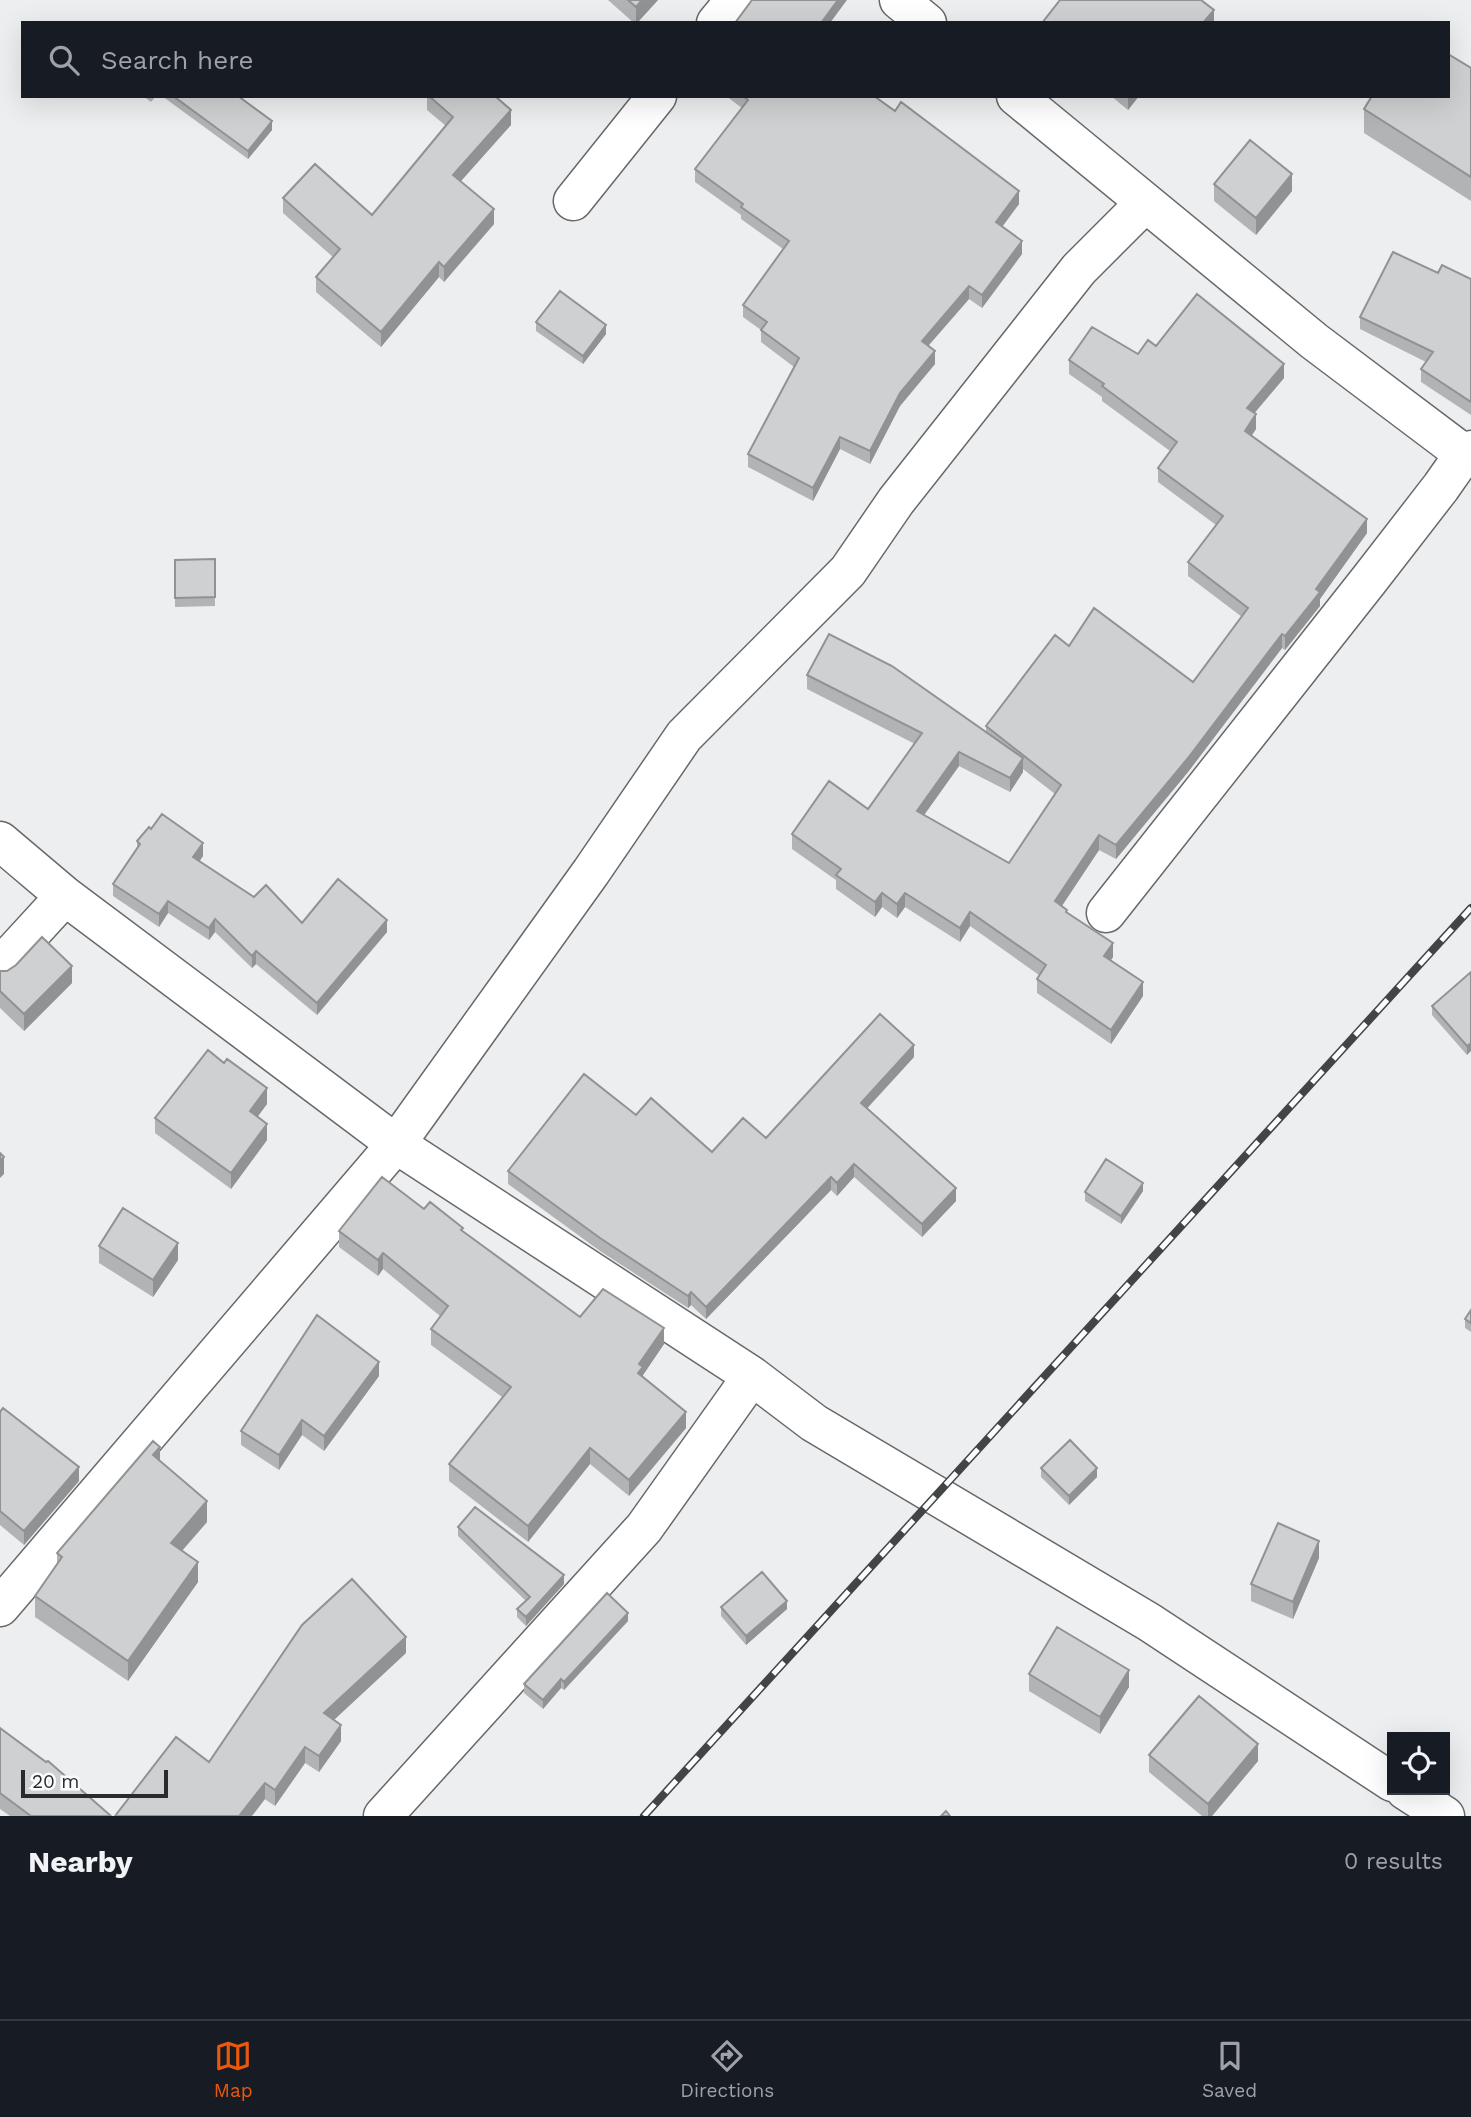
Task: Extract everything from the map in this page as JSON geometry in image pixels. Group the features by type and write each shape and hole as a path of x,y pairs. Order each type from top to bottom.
{"street":[{"path":"718,21 734,0"},
{"path":"899,0 925,21"},
{"path":"573,201 655,98"},
{"path":"1018,98 1314,341 1467,452 1106,913"},
{"path":"0,1607 396,1144 583,883 684,736 848,570 896,501 1079,269 1145,202"},
{"path":"0,841 65,896 396,1144 752,1376 814,1423 1149,1622 1387,1779"},
{"path":"0,967 65,896"},
{"path":"383,1816 644,1528 752,1376"},
{"path":"1413,1795 1445,1816"}],"building":[{"path":"628,0 642,0 636,7"},
{"path":"752,0 838,0 822,21 736,21"},
{"path":"1060,0 1201,0 1214,10 1205,21 1044,21"},
{"path":"1450,55 1471,68 1471,177 1364,109 1371,98 1450,98"},
{"path":"176,98 241,98 272,121 248,151"},
{"path":"431,98 497,98 511,110 453,175 494,209 444,267 439,262 381,332 316,277 340,249 283,198 315,164 372,215 453,117"},
{"path":"746,98 877,98 895,111 901,102 1019,191 996,222 1022,241 982,295 969,286 922,341 935,351 900,393 870,451 840,437 813,488 748,454 799,358 761,330 767,322 743,305 789,241 741,207 743,204 695,169 748,100"},
{"path":"1250,140 1292,174 1256,218 1214,184"},
{"path":"1393,252 1438,273 1442,265 1471,279 1471,402 1421,369 1433,352 1360,317"},
{"path":"560,291 606,325 583,356 536,322"},
{"path":"1197,294 1284,364 1247,408 1256,414 1245,431 1367,519 1316,589 1320,592 1285,636 1282,634 1188,758 1116,845 1099,835 1055,901 1067,910 1066,912 1113,943 1104,956 1143,982 1111,1030 1037,979 1046,965 970,912 960,928 905,893 897,904 882,893 875,902 836,875 841,869 792,834 829,781 868,809 922,733 807,675 829,634 892,666 1023,758 1010,778 959,752 917,811 1009,863 1061,785 986,726 1055,635 1069,646 1094,608 1193,682 1248,608 1188,562 1223,516 1158,468 1177,442 1069,360 1092,327 1138,354 1148,340 1156,346"},
{"path":"215,559 215,597 175,598 175,560"},
{"path":"162,814 203,843 193,857 254,897 266,885 302,923 338,879 387,920 317,1003 256,951 252,956 215,919 209,928 168,901 159,914 113,884 140,844 137,841 149,827 151,829"},
{"path":"42,937 72,966 24,1014 0,991 0,971 7,971 16,965"},
{"path":"1471,972 1471,1043 1467,1046 1432,1006"},
{"path":"880,1014 914,1045 861,1103 956,1188 922,1224 854,1164 837,1183 831,1177 706,1307 691,1292 688,1296 600,1238 508,1171 584,1074 636,1115 651,1098 712,1152 743,1118 766,1138"},
{"path":"208,1050 224,1063 227,1059 267,1088 250,1111 267,1124 231,1173 155,1118"},
{"path":"1106,1159 1143,1183 1121,1216 1085,1192"},
{"path":"382,1177 424,1209 430,1202 463,1228 461,1230 580,1317 603,1289 664,1328 639,1364 643,1367 638,1373 686,1412 629,1480 590,1448 528,1526 449,1464 511,1387 431,1329 448,1306 383,1253 378,1260 339,1231"},
{"path":"123,1208 178,1243 153,1280 99,1246"},
{"path":"1471,1310 1471,1323 1465,1319"},
{"path":"317,1315 379,1362 324,1436 302,1420 279,1455 241,1431"},
{"path":"3,1408 79,1467 24,1531 0,1511 0,1412"},
{"path":"1070,1440 1097,1468 1069,1496 1041,1468"},
{"path":"153,1441 160,1447 153,1455 207,1501 171,1543 198,1562 128,1661 35,1596 62,1557 57,1553"},
{"path":"475,1507 564,1575 526,1617 517,1609 530,1597 458,1527"},
{"path":"1278,1523 1319,1541 1293,1602 1251,1584"},
{"path":"762,1572 787,1601 746,1636 721,1607"},
{"path":"352,1579 406,1637 324,1713 341,1725 319,1756 305,1747 275,1790 265,1783 239,1816 115,1816 176,1737 209,1762 302,1625"},
{"path":"607,1593 628,1613 564,1682 561,1679 543,1700 524,1684"},
{"path":"1057,1627 1129,1670 1100,1717 1029,1674"},
{"path":"1199,1696 1258,1744 1208,1804 1149,1755"},
{"path":"0,1728 48,1761 111,1816 31,1816 0,1793"}],"railway":[{"path":"644,1816 1471,908"}]}
